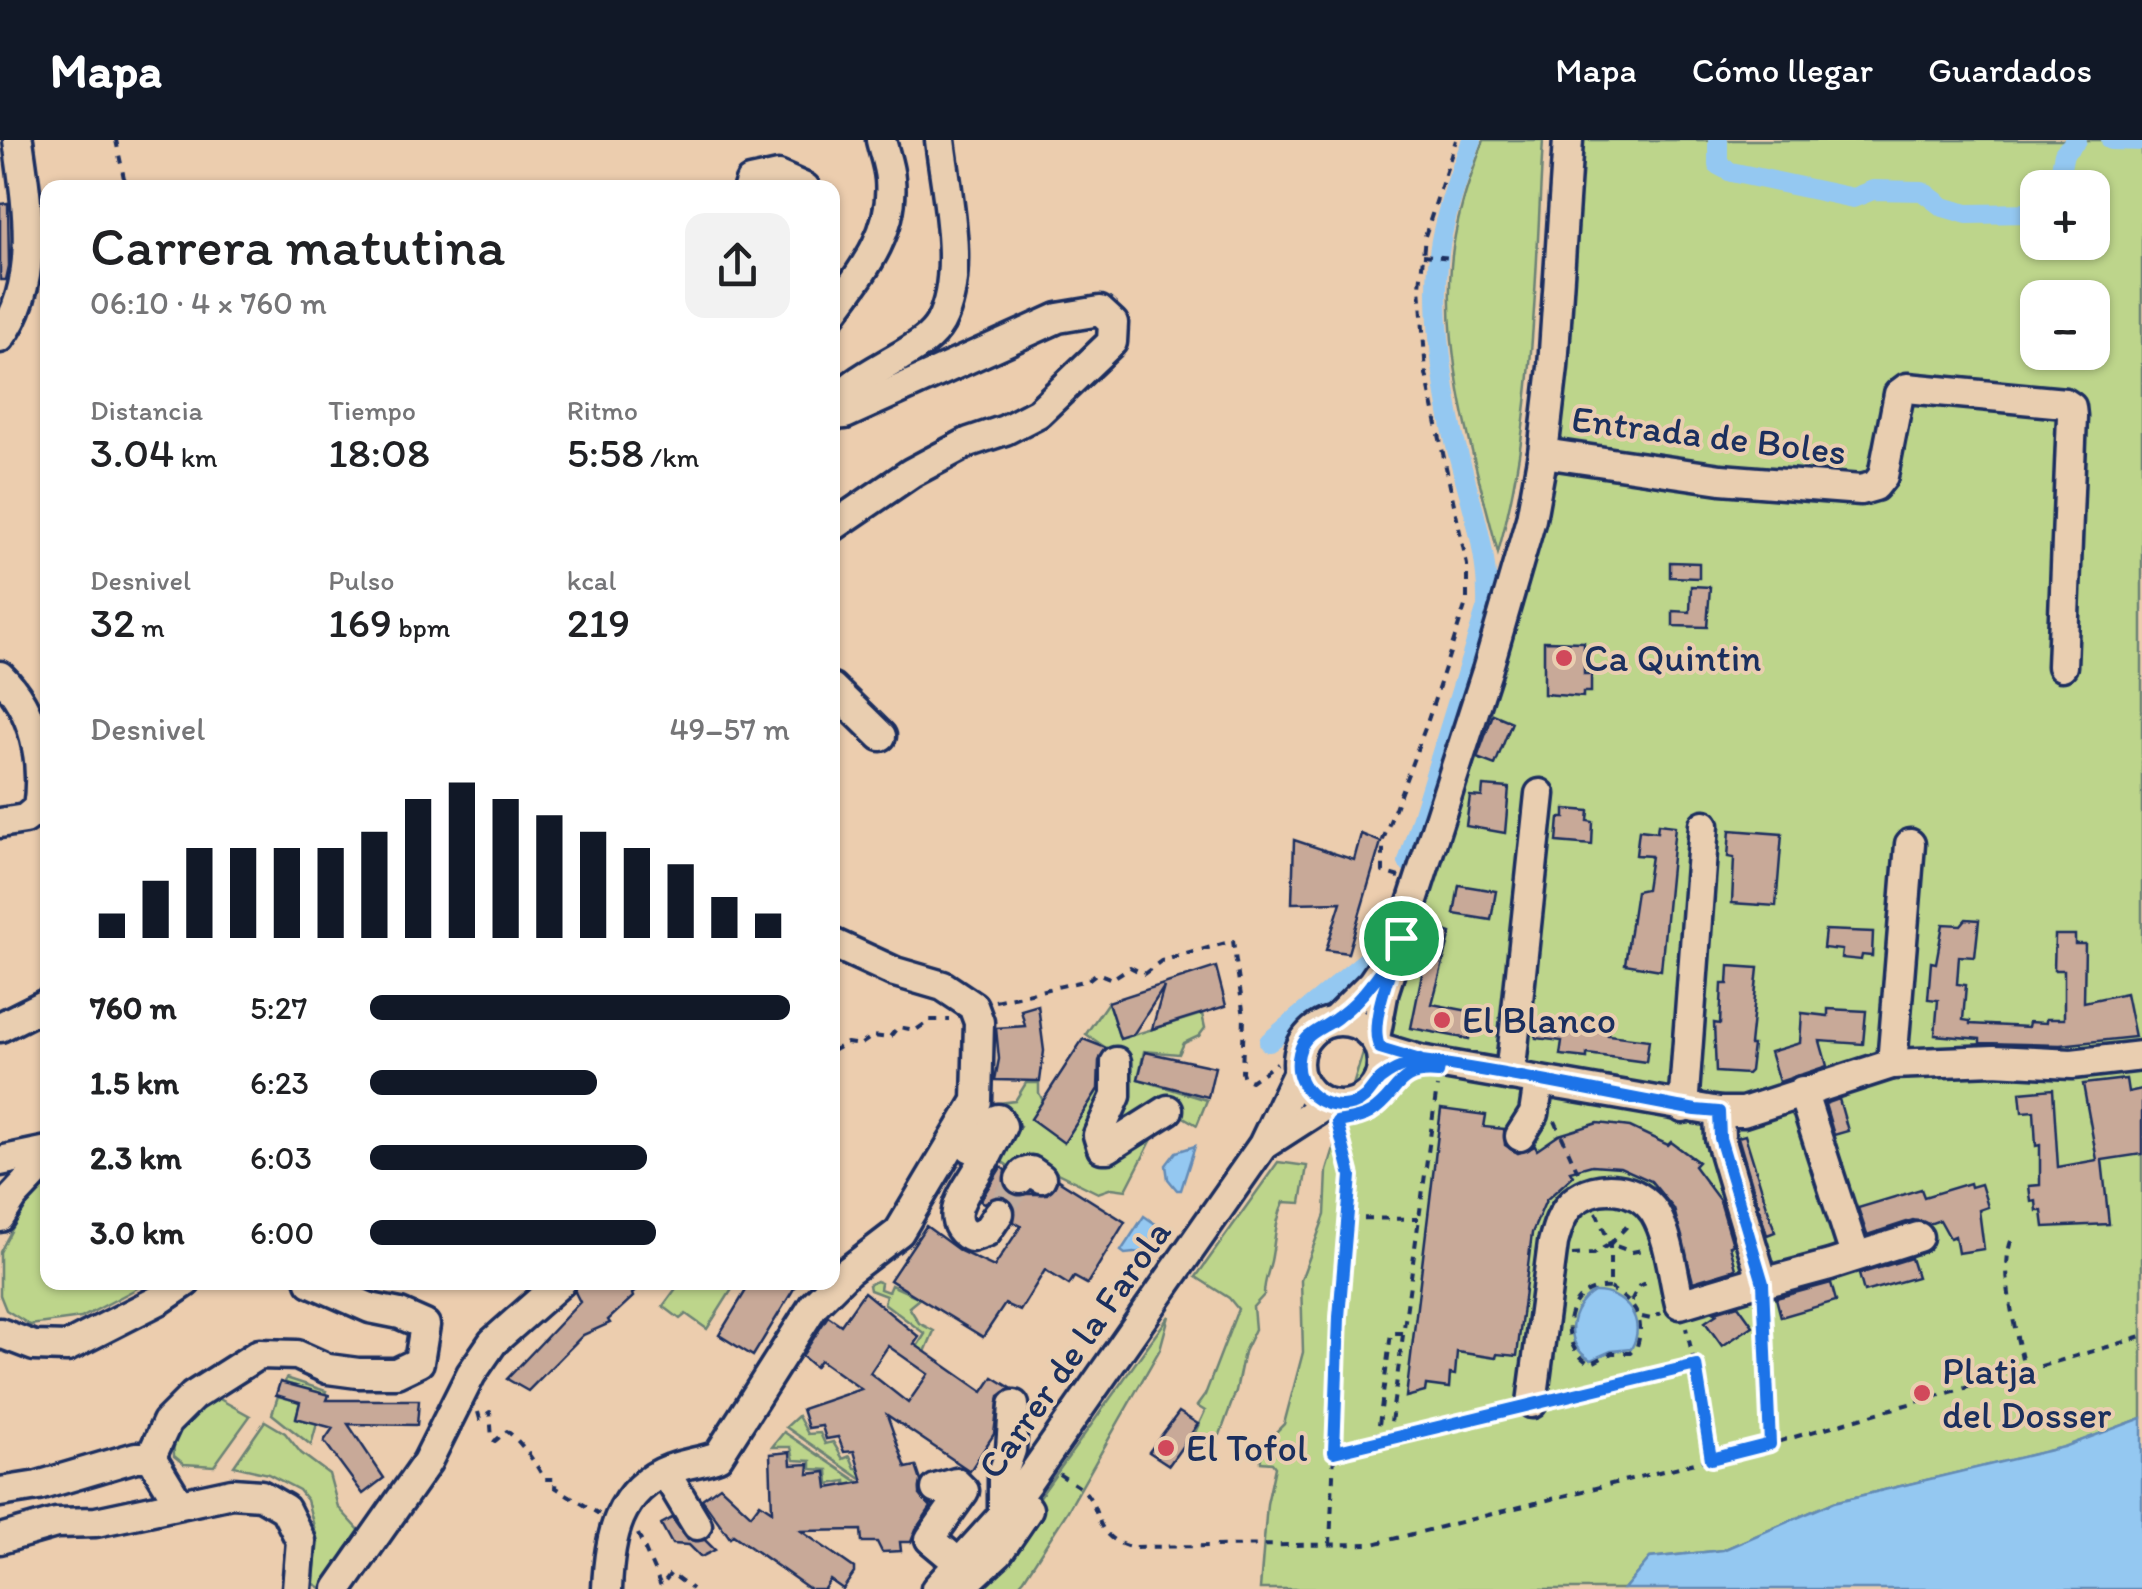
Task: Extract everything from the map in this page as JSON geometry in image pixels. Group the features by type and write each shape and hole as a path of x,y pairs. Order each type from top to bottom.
{"street":[{"path":"0,338 12,321 28,259 18,140"},
{"path":"840,302 874,254 888,216 890,179 881,140"},
{"path":"840,402 850,390 923,342 940,323 950,287 952,203 940,140"},
{"path":"1263,1145 1340,1106 1364,1099 1380,1079 1382,1064 1377,1043 1384,990 1531,519 1553,367 1568,140"},
{"path":"759,180 778,176 787,180"},
{"path":"840,413 1058,318 1100,310 1113,323 1112,342 1038,413 911,473 840,522"},
{"name":"Entrada de Boles","path":"1543,453 1721,479 1862,490 1875,486 1883,476 1899,394 1907,388 2065,403 2071,407 2072,416 2072,488 2062,666"},
{"path":"0,676 15,691 40,752"},
{"path":"840,696 881,736"},
{"path":"1510,1076 1540,794"},
{"path":"0,823 25,819 38,808 40,796"},
{"path":"1683,1108 1704,825"},
{"path":"1892,1064 1910,844"},
{"path":"1263,1145 1309,1034 1334,1021 1372,983 1401,938"},
{"path":"840,947 895,972 942,986 973,1006 979,1022 977,1101 899,1232 840,1279"},
{"path":"0,1027 40,1006"},
{"path":"1334,1021 1358,1025 1377,1043 1424,1066 1510,1076 1719,1112 1743,1112 1892,1064 1994,1060 2072,1064 2142,1056"},
{"path":"1300,1058 1308,1092 1332,1113"},
{"path":"1116,1062 1116,1096 1098,1135 1102,1148 1168,1110"},
{"path":"1380,1079 1424,1066"},
{"path":"1520,1136 1534,1114 1539,1081"},
{"path":"1802,1091 1856,1255"},
{"path":"1719,1112 1720,1138 1763,1283"},
{"name":"Carrer de la Farola","path":"936,1589 960,1577 1263,1145"},
{"path":"0,1161 40,1154"},
{"path":"916,1203 934,1209 976,1158 959,1204 955,1220 958,1228 971,1237 986,1232 999,1213"},
{"path":"0,1217 40,1168"},
{"path":"1532,1403 1559,1220 1573,1202 1588,1194 1623,1189 1640,1196 1654,1211 1667,1251 1669,1298 1763,1283 1918,1237"},
{"path":"0,1333 34,1346 67,1347 174,1290"},
{"path":"151,1457 167,1422 193,1396 260,1354 297,1355 328,1369 358,1373 396,1373 420,1362 425,1325 329,1290"},
{"path":"338,1589 426,1462 471,1374 493,1342 552,1290"},
{"path":"607,1589 608,1553 620,1513 641,1489 664,1472 718,1456 814,1305 829,1290"},
{"path":"1003,1516 1004,1473 1012,1450 1014,1405"},
{"path":"0,1492 38,1486 136,1456 151,1457"},
{"path":"151,1457 178,1503"},
{"path":"936,1489 956,1482 964,1491 930,1540 960,1577 998,1553 1054,1471"},
{"path":"664,1472 697,1525"},
{"path":"0,1539 56,1524 96,1522 232,1493 261,1495 285,1509 301,1541 297,1589"}],"path":[{"path":"116,140 124,180"},
{"path":"1418,883 1383,872 1383,840 1467,600 1467,565 1426,374 1420,286 1424,236 1456,140"},
{"path":"1423,255 1452,258"},
{"path":"840,1046 846,1042 860,1046 873,1036 889,1038 898,1028 916,1030 930,1020 946,1022 973,1006 1088,980 1098,973 1112,978 1130,967 1144,974 1160,961 1233,941 1244,1017 1244,1078 1251,1081 1300,1058"},
{"path":"1330,1545 1339,1317 1351,1176 1332,1113 1366,1116 1382,1104 1400,1080 1424,1066"},
{"path":"1389,1438 1419,1220 1424,1066"},
{"path":"1552,1115 1610,1244 1610,1288"},
{"path":"1551,1261 1592,1254 1610,1244 1630,1223 1654,1211"},
{"path":"1348,1218 1419,1220"},
{"path":"2011,1241 2007,1252 2011,1304 2026,1373"},
{"path":"1610,1244 1632,1252 1667,1251"},
{"path":"1631,1301 1638,1286 1648,1281 1669,1298 1696,1365 1711,1459"},
{"path":"1763,1283 1770,1444"},
{"path":"1610,1288 1631,1301 1640,1316 1640,1336 1630,1353 1612,1353 1594,1362 1579,1357 1572,1345 1570,1312 1586,1292 1610,1288"},
{"path":"1640,1316 1651,1319 1669,1298"},
{"path":"1377,1441 1391,1332 1404,1333"},
{"path":"1054,1471 1086,1493 1099,1526 1130,1547 1373,1544 1770,1444 2142,1337"},
{"path":"1334,1452 1696,1365"},
{"path":"478,1395 480,1419 490,1412 493,1420 492,1438 496,1441 511,1432 525,1454 536,1462 544,1479 556,1479 555,1487 616,1523"},
{"path":"608,1553 616,1554 637,1530 661,1586 672,1573 692,1589"}],"green space":[{"path":"1484,140 1543,140 1526,400 1520,452 1498,553 1456,375 1450,302 1455,234"},
{"path":"1555,140 2142,140 2142,1418 2065,1447 1834,1502 1723,1550 1650,1558 1624,1589 1260,1589 1267,1504 1275,1467 1261,1462 1260,1448 1284,1424 1303,1352 1301,1280 1325,1215 1327,1171 1500,602 1531,456"},
{"path":"1108,1002 1120,1039 1202,1014 1205,1028 1199,1036 1184,1043 1179,1054 1144,1051 1138,1079 1207,1100 1197,1125 1168,1108 1126,1190 1112,1188 1098,1193 1045,1167 1037,1185 1001,1161 1020,1126 990,1109 991,1104 1015,1101 1026,1083 1039,1083 1039,1093 1064,1142 1119,1057 1086,1034"},
{"path":"1278,1162 1307,1166 1301,1203 1284,1202 1281,1209 1264,1295 1253,1307 1255,1329 1244,1352 1236,1391 1220,1435 1202,1445 1192,1439 1205,1411 1197,1406 1205,1395 1238,1309 1229,1298 1196,1277"},
{"path":"40,1189 40,1290 134,1290 81,1318 30,1325 6,1310 0,1295 0,1252 20,1214"},
{"path":"881,1283 880,1289 888,1292 891,1285 920,1298 909,1307 919,1323 934,1331 925,1352 915,1350 925,1334 884,1303 886,1296 870,1290 869,1285"},
{"path":"675,1290 732,1290 707,1329 686,1314 680,1319 663,1306"},
{"path":"1169,1316 1160,1349 1024,1579 1015,1589 974,1589"},
{"path":"286,1378 326,1391 311,1445 272,1414 278,1396 300,1402 296,1417 309,1421 318,1392 285,1383"},
{"path":"216,1397 250,1416 214,1466 184,1464 174,1456 176,1437 186,1422"},
{"path":"798,1416 808,1434 820,1433 825,1444 833,1442 843,1459 850,1456 855,1468 865,1470 897,1504 786,1427"},
{"path":"265,1421 285,1433 301,1453 329,1474 338,1507 361,1532 346,1549 323,1589 313,1583 318,1542 307,1500 299,1490 268,1474 234,1466"},
{"path":"784,1432 896,1507 847,1491 846,1481 829,1484 828,1470 811,1469 811,1461 794,1460 791,1447 772,1447"}],"water":[{"path":"1195,1146 1181,1190 1177,1190 1168,1179 1166,1165 1176,1152"},
{"path":"1144,1216 1160,1227 1143,1252 1125,1254 1121,1251"},
{"path":"1594,1292 1624,1302 1637,1328 1631,1349 1611,1351 1591,1360 1576,1345 1572,1326 1579,1307"},
{"path":"2142,1418 2142,1589 1624,1589 1650,1558 1723,1550 1834,1502 2064,1447"}],"building":[{"path":"8,203 9,266 6,280 0,280 0,204"},
{"path":"1670,562 1699,563 1699,578 1670,577"},
{"path":"1691,586 1710,587 1707,627 1673,626 1673,611 1690,612"},
{"name":"Ca Quintin","path":"1544,641 1584,642 1584,674 1591,674 1591,692 1583,692 1583,697 1544,694"},
{"path":"1493,714 1512,722 1495,765 1477,758"},
{"path":"1483,786 1509,788 1505,833 1466,826 1470,796 1482,797"},
{"path":"1565,809 1589,811 1588,821 1593,822 1592,845 1557,842 1559,818 1565,818"},
{"path":"1658,824 1675,826 1661,970 1625,964 1636,891 1646,889 1651,856 1636,855 1639,830 1657,832"},
{"path":"1730,830 1782,834 1776,906 1732,903 1734,858 1728,857"},
{"path":"1361,834 1381,842 1348,953 1326,950 1341,902 1292,903 1294,840 1354,860"},
{"path":"1459,885 1496,891 1491,920 1454,914"},
{"path":"1966,919 1979,920 1975,957 1959,956 1957,984 1966,985 1963,1020 1970,1024 2028,1027 2029,1022 2064,1019 2064,970 2054,970 2055,935 2075,935 2075,944 2085,944 2084,1002 2126,993 2135,1037 2060,1045 1980,1043 1980,1039 1935,1035 1938,1000 1928,999 1931,962 1936,963 1943,924 1961,925"},
{"path":"1436,928 1451,933 1432,1004 1474,1012 1469,1039 1411,1028 1422,974 1418,972 1425,945 1431,947"},
{"path":"1825,930 1873,932 1872,956 1862,955 1861,960 1841,958 1842,950 1823,948"},
{"path":"1729,966 1758,968 1747,1074 1716,1072 1714,1023 1720,1024 1722,984 1728,984"},
{"path":"1216,967 1226,1006 1152,1029 1164,987 1133,1035 1120,1039 1108,1002"},
{"path":"1038,1005 1044,1051 1040,1081 995,1080 999,1059 996,1028 1025,1026 1021,1010"},
{"path":"1828,1009 1866,1011 1863,1044 1820,1041 1827,1066 1779,1082 1770,1052 1800,1043 1802,1013 1828,1016"},
{"path":"1538,1020 1609,1029 1608,1035 1649,1040 1646,1062 1587,1054 1587,1058 1560,1055 1562,1041 1536,1038"},
{"path":"1083,1039 1106,1048 1099,1061 1098,1089 1064,1143 1031,1119"},
{"path":"1145,1052 1215,1067 1208,1097 1138,1079"},
{"path":"2126,1079 2128,1092 2142,1089 2142,1154 2102,1160 2109,1224 2044,1227 2042,1211 2037,1211 2036,1201 2031,1202 2029,1186 2040,1185 2040,1145 2036,1146 2034,1111 2022,1112 2020,1092 2053,1089 2058,1167 2097,1160 2083,1084"},
{"path":"1839,1099 1848,1131 1834,1135 1825,1104"},
{"path":"1441,1109 1486,1115 1484,1127 1504,1129 1505,1145 1518,1153 1535,1146 1537,1150 1559,1135 1598,1123 1630,1127 1668,1145 1671,1142 1698,1162 1694,1166 1720,1201 1736,1269 1693,1282 1674,1209 1651,1181 1620,1167 1592,1165 1570,1171 1573,1176 1546,1200 1532,1233 1517,1356 1497,1354 1496,1358 1457,1352 1455,1375 1450,1374 1449,1388 1426,1385 1425,1392 1406,1397"},
{"path":"1745,1135 1775,1232 1767,1235 1738,1137"},
{"path":"1001,1167 1005,1170 1004,1186 1011,1194 1047,1194 1058,1180 1125,1222 1087,1284 1074,1277 1069,1285 1045,1270 1020,1311 1005,1304 983,1337 890,1280 926,1226 960,1251 994,1267 1021,1226 1014,1222 1015,1206 1008,1198 980,1201"},
{"path":"1970,1183 1971,1187 1981,1184 1988,1207 1979,1210 1984,1249 1958,1253 1955,1236 1950,1238 1940,1220 1929,1224 1913,1220 1867,1235 1858,1208 1921,1189 1924,1197"},
{"path":"1911,1258 1917,1277 1864,1292 1859,1274"},
{"path":"1831,1283 1836,1301 1781,1317 1776,1298"},
{"path":"637,1290 608,1320 610,1323 583,1335 528,1391 507,1379 580,1302 575,1292"},
{"path":"746,1290 793,1290 753,1356 719,1335"},
{"path":"864,1292 919,1337 914,1344 983,1392 993,1377 1011,1388 999,1396 994,1434 970,1471 887,1415 906,1468 916,1466 920,1495 931,1507 911,1542 900,1542 901,1551 882,1552 877,1542 862,1542 861,1530 801,1531 854,1568 843,1589 830,1580 824,1589 810,1589 733,1535 730,1538 702,1499 720,1486 751,1515 760,1503 772,1511 770,1454 790,1452 791,1465 809,1464 808,1474 826,1472 828,1488 863,1482 854,1451 844,1452 838,1437 826,1439 822,1426 808,1428 802,1409 861,1389 820,1360 815,1367 802,1356 828,1316 841,1325","holes":["888,1346 928,1374 908,1403 870,1373"]},
{"path":"1738,1305 1753,1326 1722,1346 1705,1322 1715,1312"},
{"path":"280,1382 329,1395 327,1400 419,1400 417,1425 348,1424 384,1478 363,1494 324,1441 333,1428 296,1418 300,1402 276,1395"},
{"path":"1179,1412 1198,1424 1169,1465 1149,1452"},
{"path":"672,1518 688,1540 705,1540 715,1550 701,1557 689,1545 672,1544 661,1524"}],"waterway":[{"path":"1408,862 1487,607 1481,544 1446,394 1437,311 1442,235 1472,140"},
{"path":"1718,140 1718,165 1731,172 1853,198 1873,190 1922,191 1943,207 1967,214 2020,213"},
{"path":"2061,170 2064,153 2077,140"},
{"path":"2111,140 2142,141"},
{"path":"1269,1042 1379,946"}],"tunnel":[{"path":"999,1213 1020,1179"}],"place":[{"name":"Ca Quintin","path":"1564,658"},
{"name":"El Blanco","path":"1442,1020"},
{"name":"Platja del Dosser","path":"1922,1393"},
{"name":"El Tofol","path":"1166,1448"}],"route":[{"path":"1401,938 1372,983 1334,1021 1309,1034 1298,1058 1298,1072 1308,1092 1317,1100 1340,1106 1364,1099 1380,1079 1420,1060 1440,1063 1438,1073 1411,1074 1400,1080 1382,1104 1366,1116 1337,1122 1351,1176 1339,1317 1334,1452 1696,1365 1711,1459 1770,1444 1763,1283 1720,1138 1719,1112 1696,1110 1481,1070 1440,1063 1422,1061 1420,1060 1396,1054 1380,1048 1374,1038 1401,938"}]}
